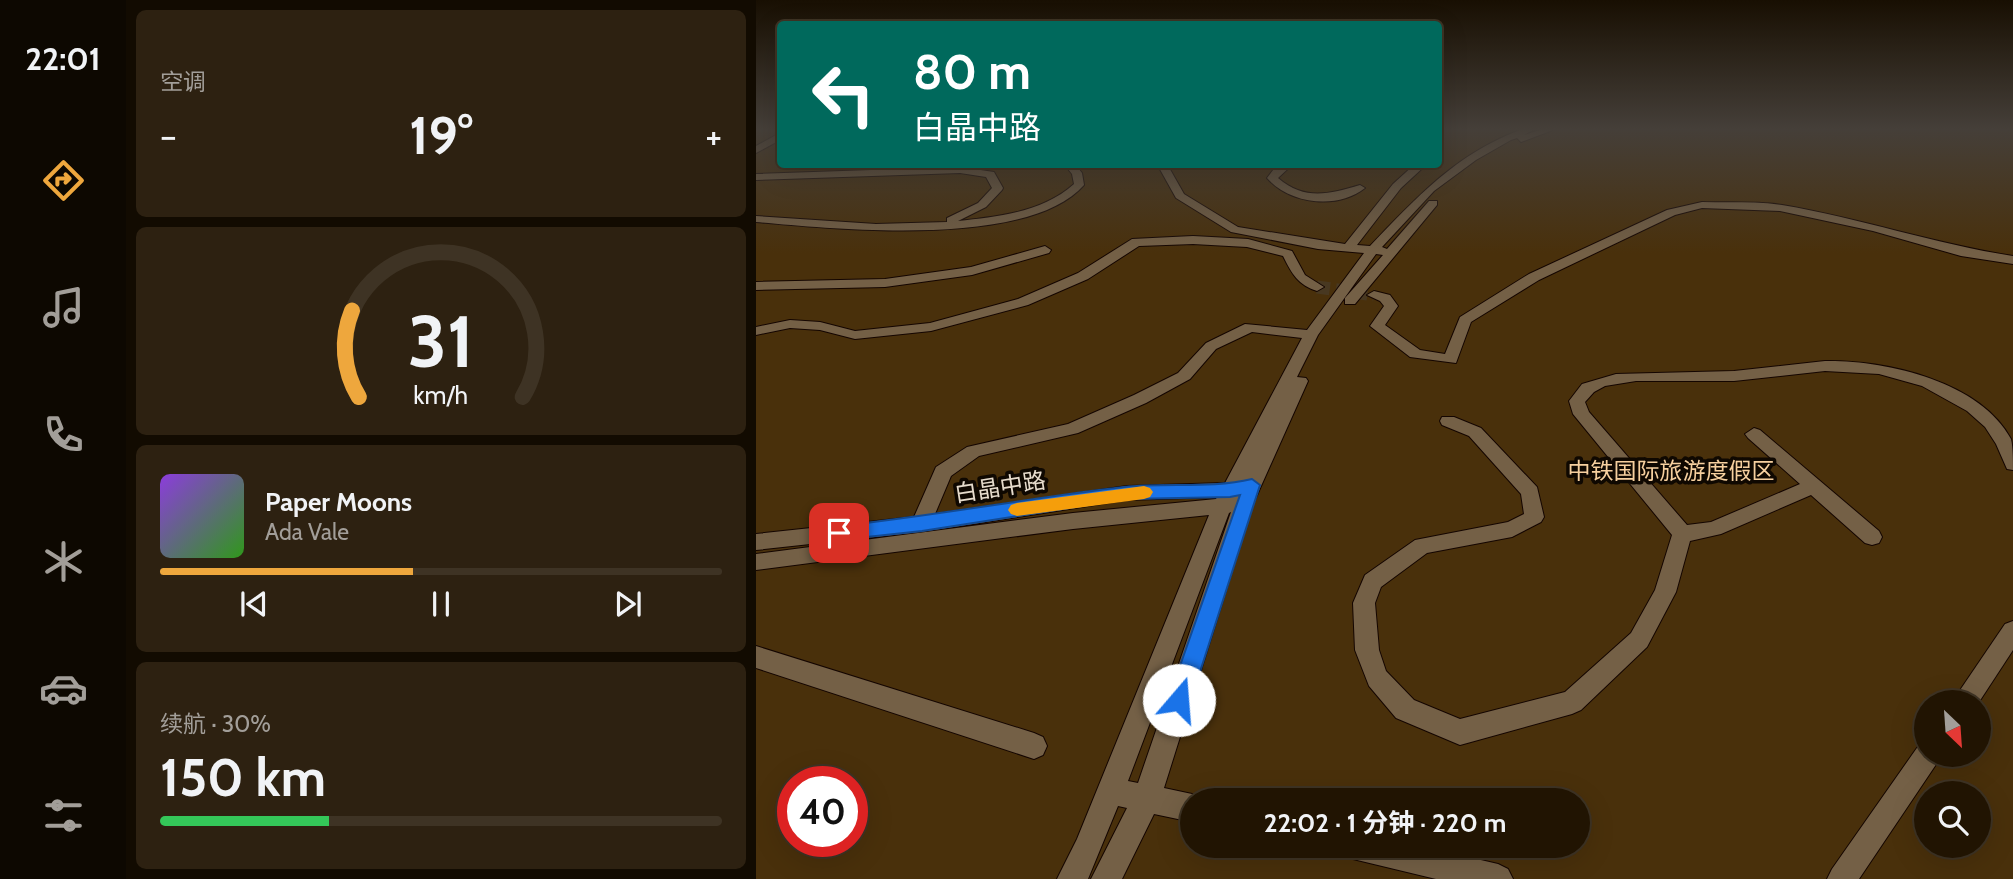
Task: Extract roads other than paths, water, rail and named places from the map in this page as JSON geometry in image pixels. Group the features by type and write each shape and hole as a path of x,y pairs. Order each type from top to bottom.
{"street":[{"path":"756,177 930,171"},
{"path":"936,228 982,205 998,188 990,174 968,171"},
{"path":"756,219 878,230 936,228 1037,211 1064,200 1079,185 1075,171"},
{"path":"1166,171 1180,196 1235,230 1381,251"},
{"path":"1278,171 1272,178 1284,191 1309,198 1341,196 1360,188"},
{"path":"1348,248 1396,186 1414,171"},
{"path":"1072,879 1088,848 1237,496 1311,335 1430,189 1455,171"},
{"path":"1106,879 1147,798 1237,496 1320,338 1381,251 1443,192 1471,171"},
{"path":"1374,295 1385,298 1391,306 1377,326 1415,354 1451,360 1465,320 1534,277 1671,212 1702,205 1780,208 1875,228 1961,252 2013,260"},
{"path":"756,331 790,324 820,326 855,335 931,327 1023,303 1083,276 1118,251 1136,242 1193,240 1248,243 1288,254 1300,277 1317,286"},
{"path":"756,286 885,282 972,271 1045,250"},
{"path":"922,524 943,472 973,451 1072,429 1140,399 1184,376 1211,346 1250,327 1311,335"},
{"path":"1682,534 1581,414 1577,401 1588,387 1605,381 1656,374 1733,376 1825,366 1856,366 1886,371 1917,380 1976,410 1992,423 2009,447 2013,464"},
{"path":"1448,421 1475,432 1530,492 1534,517 1512,529 1422,546 1373,581 1364,603 1367,650 1377,678 1405,709 1460,732 1572,702 1639,640 1665,592 1682,534"},
{"path":"1754,434 1872,537"},
{"path":"1682,534 1714,529 1814,486"},
{"name":"白晶中路","path":"756,542 922,524 1127,493 1237,496"},
{"name":"白晶中路","path":"756,562 1073,521 1237,496"},
{"path":"1972,690 2013,631"},
{"path":"756,657 1034,746"},
{"path":"1842,879 1919,767"},
{"path":"1110,791 1180,805"},
{"path":"1408,858 1498,879"}],"tunnel":[{"path":"1317,287 1374,295"}],"park label":[{"name":"中铁国际旅游度假区","path":"1671,471"}]}
